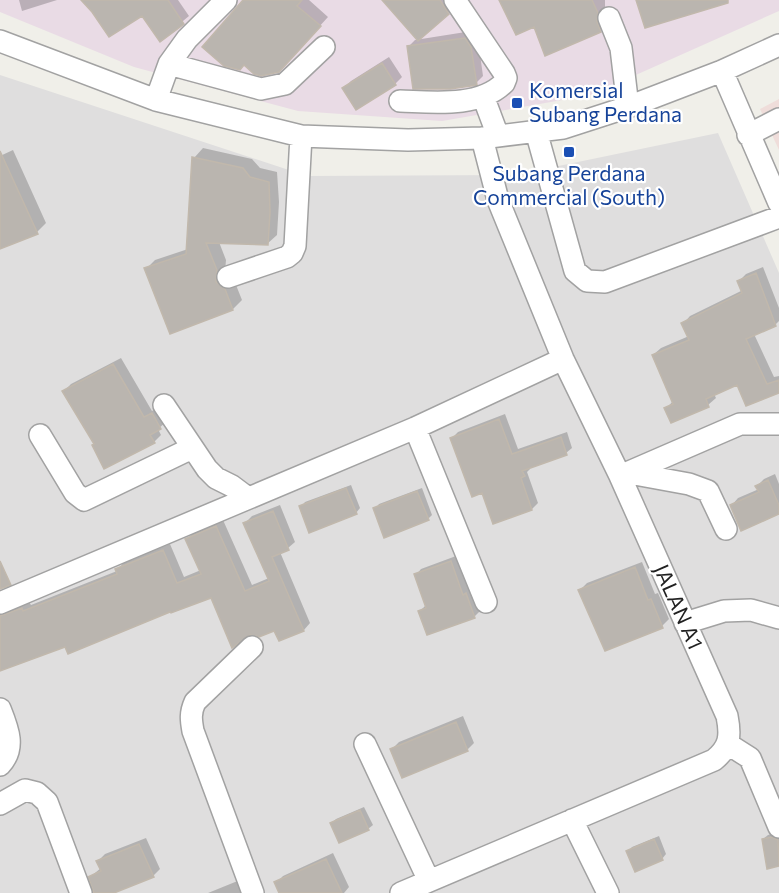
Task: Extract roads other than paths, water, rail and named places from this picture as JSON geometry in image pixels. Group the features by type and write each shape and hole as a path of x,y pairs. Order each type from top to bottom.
{"street":[{"path":"156,99 169,64 187,39 226,0"},
{"path":"400,101 444,102 483,96 501,87 506,78 454,0"},
{"path":"609,18 621,48 628,106"},
{"path":"0,41 156,99 301,136 408,140 490,137 563,128 722,71 779,45"},
{"path":"169,64 261,89 285,84 324,47"},
{"path":"722,71 779,203"},
{"name":"JALAN A1","path":"483,96 498,200 563,359 624,474 726,716 730,732 728,744"},
{"path":"748,135 779,119"},
{"path":"536,131 575,271 587,281 605,282 779,217"},
{"path":"228,277 287,257 292,253 295,246 301,136"},
{"path":"0,603 415,428 563,359"},
{"path":"164,405 212,474 248,498"},
{"path":"624,474 740,424 779,424"},
{"path":"415,428 486,602"},
{"path":"40,435 75,493 84,500 192,448"},
{"path":"624,474 689,484 708,491 726,529"},
{"path":"685,623 724,611 751,610 779,618"},
{"path":"252,647 195,702 191,711 191,719 193,731 253,893"},
{"path":"0,709 10,738 8,757 0,765"},
{"path":"365,744 429,881"},
{"path":"402,893 714,760 728,744 750,758 779,827"},
{"path":"0,804 25,790 37,793 47,802 81,893"},
{"path":"572,820 609,893"}],"place":[{"name":"Komersial Subang Perdana","path":"517,103"},
{"name":"Subang Perdana Commercial (South)","path":"569,152"}]}
